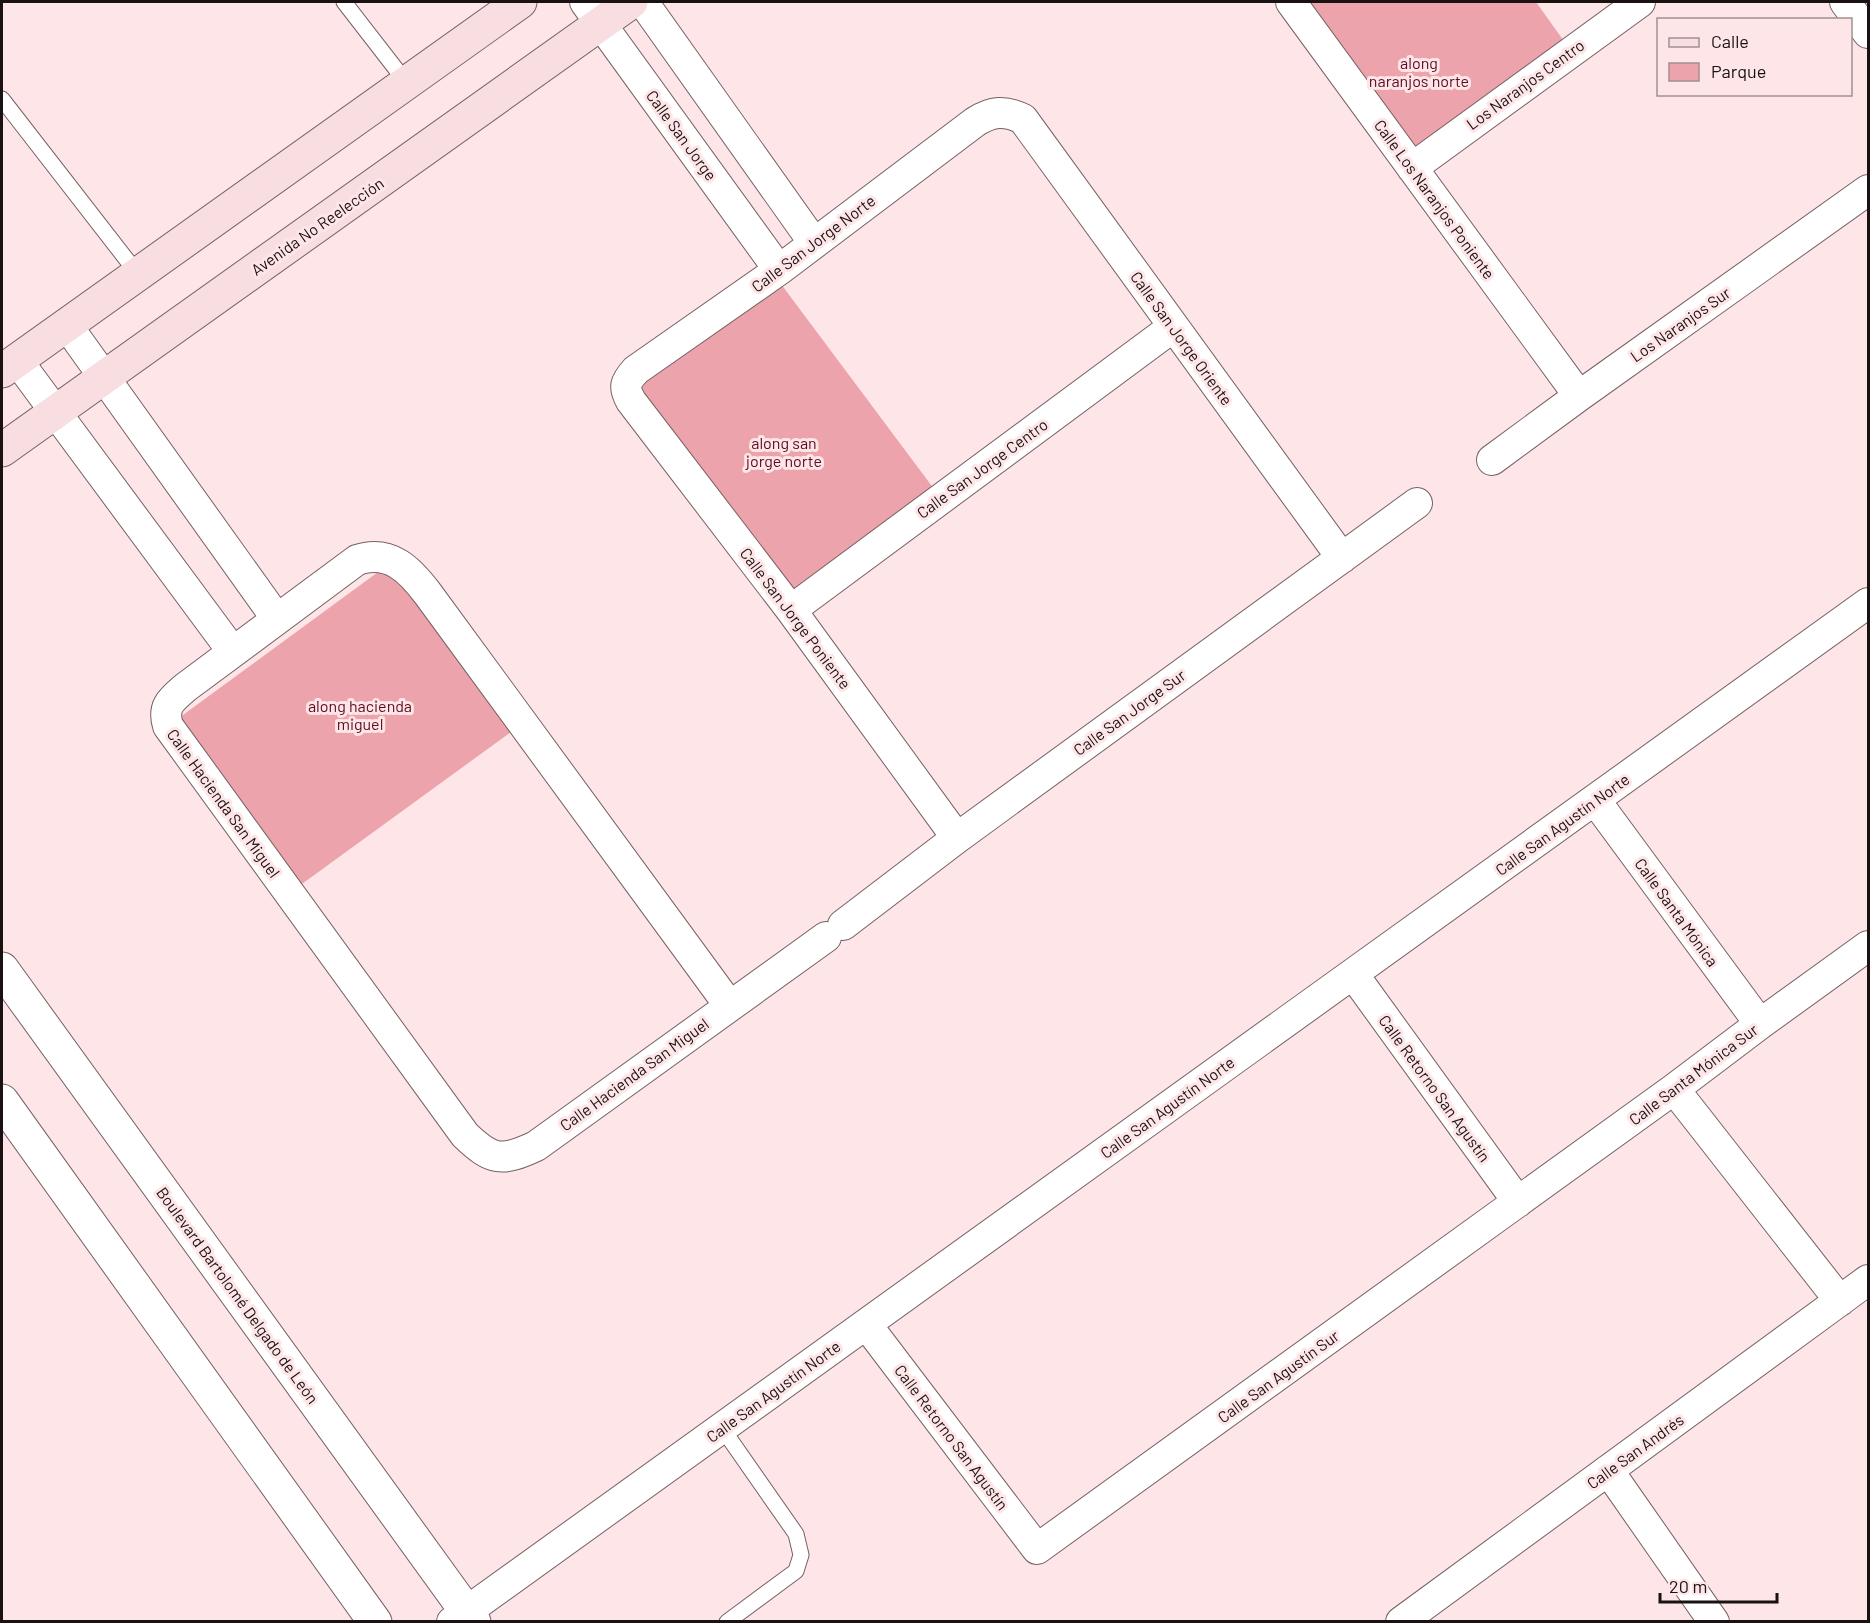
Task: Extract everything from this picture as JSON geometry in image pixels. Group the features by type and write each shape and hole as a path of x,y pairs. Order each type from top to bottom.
{"main road":[{"path":"9,366 520,2"},
{"name":"Avenida No Reelección","path":"2,450 105,378 593,13 631,2"}],"street":[{"path":"643,2 814,243"},
{"name":"Calle Los Naranjos Poniente","path":"1291,2 1579,396"},
{"name":"Los Naranjos Centro","path":"1412,168 1640,2"},
{"path":"1845,2 1869,33"},
{"name":"Calle San Jorge","path":"593,13 779,270"},
{"name":"Calle San Jorge Norte","path":"631,402 626,393 626,386 636,370 779,270 986,115 1000,112 1011,113 1023,119"},
{"name":"Calle San Jorge Oriente","path":"1023,119 1342,558"},
{"name":"Los Naranjos Sur","path":"1492,460 1869,190"},
{"path":"66,324 277,620"},
{"name":"Calle San Jorge Centro","path":"791,610 1173,327"},
{"path":"9,366 55,412 232,652"},
{"name":"Calle San Jorge Poniente","path":"631,402 791,610 957,838"},
{"name":"Calle San Jorge Sur","path":"729,1005 834,931 957,838 1417,503"},
{"name":"Calle Hacienda San Miguel","path":"369,556 394,561 415,577 729,1005 536,1146 517,1155 498,1157 481,1150 465,1135 168,726 165,716 170,702 186,687 277,620 357,560 369,556"},
{"name":"Calle San Agustín Norte","path":"464,1618 722,1428 1869,603"},
{"name":"Calle Santa Mónica","path":"1595,800 1760,1024"},
{"name":"Calle Santa Mónica Sur","path":"1518,1202 1869,946"},
{"name":"Boulevard Bartolomé Delgado de León","path":"2,969 464,1618"},
{"name":"Calle Retorno San Agustín","path":"1353,974 1518,1202"},
{"path":"1674,1089 1840,1301"},
{"path":"2,1101 375,1622"},
{"name":"Calle San Agustín Sur","path":"1037,1549 1518,1202"},
{"name":"Calle San Andrés","path":"1401,1622 1869,1280"},
{"name":"Calle Retorno San Agustín","path":"866,1324 1037,1549"},
{"path":"1608,1470 1714,1622"}],"lane":[{"path":"344,2 406,82"},
{"path":"2,99 137,273"},
{"path":"722,1428 796,1533 801,1555 796,1571 727,1622"}],"green space":[{"name":"along naranjos norte","path":"1281,2 1536,2 1571,51 1403,170"},
{"name":"along san jorge norte","path":"772,272 940,497 779,609 616,390"},
{"name":"along hacienda miguel","path":"389,564 511,732 295,889 172,723"}]}
